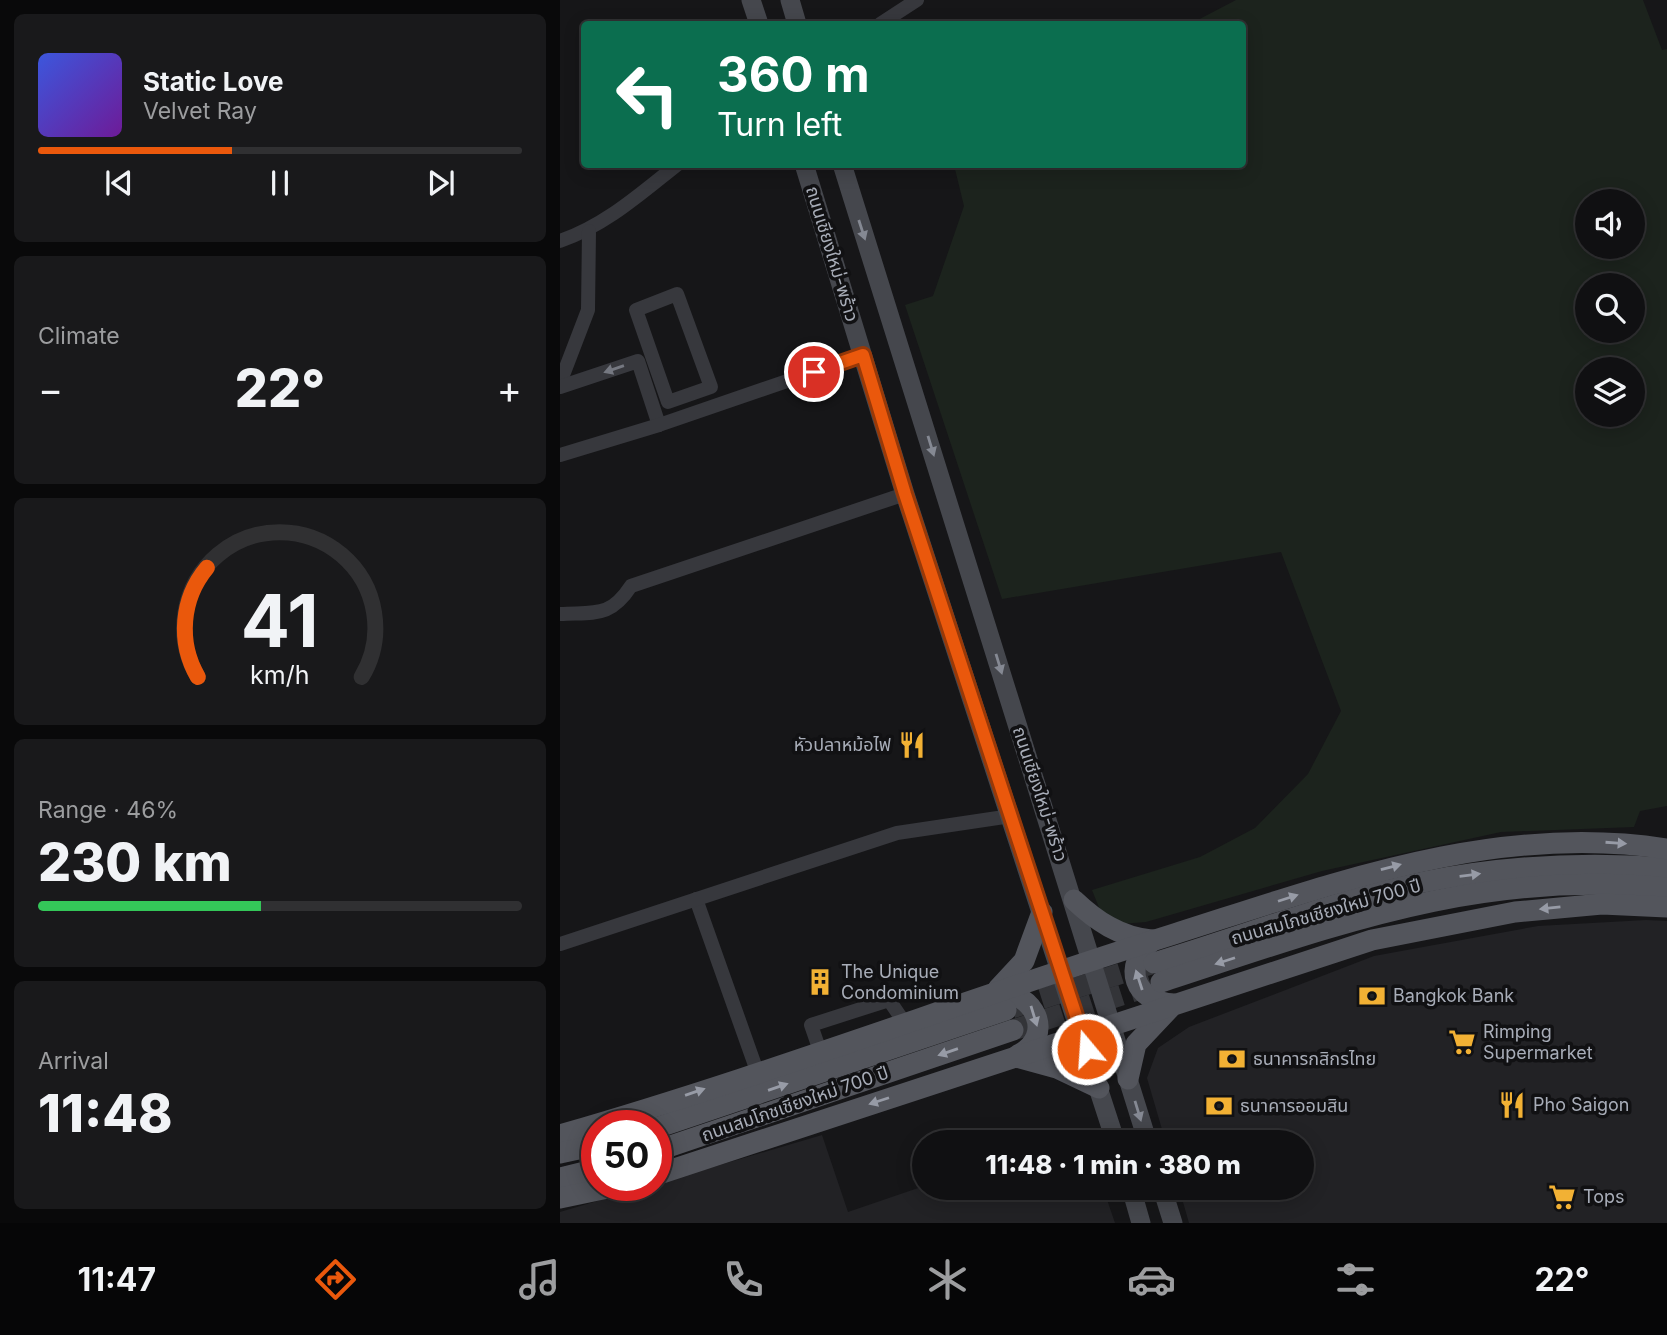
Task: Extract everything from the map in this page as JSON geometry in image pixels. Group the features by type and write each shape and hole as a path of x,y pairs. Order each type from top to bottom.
{"main road":[{"path":"751,0 758,21"},
{"path":"790,0 796,21"},
{"name":"ถนนเชียงใหม่-พร้าว","path":"805,168 905,494 1112,1130"},
{"name":"ถนนเชียงใหม่-พร้าว","path":"843,168 1144,1130"},
{"path":"1000,1001 1061,971 1092,960 1354,877 1446,854 1504,845 1565,842 1612,842 1667,849"},
{"name":"ถนนสมโภชเชียงใหม่ 700 ปี","path":"1667,868 1626,865 1541,868 1435,880 1360,898 1158,972 1365,916 1452,896 1541,886 1625,884 1667,888"},
{"path":"1074,900 1093,919 1115,930 1153,940"},
{"path":"672,1170 1174,1004 1410,930 1567,906 1667,907"},
{"path":"1000,1001 1024,961 1042,912"},
{"path":"1153,940 1138,956 1135,965 1138,986 1153,1000 1174,1004"},
{"path":"560,1135 904,1023 1000,1001 1015,994 1024,999 1036,1015 1035,1036 1031,1045 1014,1057"},
{"name":"ถนนสมโภชเชียงใหม่ 700 ปี","path":"672,1122 1000,1001"},
{"path":"1128,1079 1136,1044 1174,1004"},
{"name":"ถนนสมโภชเชียงใหม่ 700 ปี","path":"672,1146 1013,1030"},
{"path":"1014,1057 1057,1068 1099,1088"},
{"path":"560,1153 581,1148"},
{"path":"560,1178 581,1173"},
{"path":"560,1198 581,1194"},
{"path":"1134,1200 1141,1223"},
{"path":"1166,1200 1173,1223"}],"street":[{"path":"885,21 917,0"},
{"path":"560,242 589,231 673,168"},
{"path":"560,385 588,310 589,231"},
{"path":"711,387 668,402 636,310 677,294 718,405"},
{"path":"560,345 576,341"},
{"path":"560,455 659,425 863,355"},
{"path":"560,385 638,361 659,425"},
{"path":"560,614 606,612 617,606 631,586 905,494"},
{"path":"560,944 897,833 1011,816"},
{"path":"696,899 757,1071"}],"shaded area":[{"path":"1236,0 1643,0 1662,50 1667,49 1667,806 1640,811 1634,827 1501,832 1322,871 1146,922 1121,924 1102,915 1092,890 1200,857 1255,828 1308,774 1341,711 1281,552 1002,599 905,305 933,296 964,206 955,168 1246,168 1246,21 1196,21"},
{"path":"1667,921 1667,1223 1189,1223 1182,1200 1314,1200 1314,1130 1162,1130 1147,1078 1158,1048 1189,1027 1374,956 1538,926"},
{"path":"822,1135 848,1212 912,1190 912,1200 1107,1200 1115,1223 560,1223 560,1212 597,1201 672,1201 672,1179"}],"tunnel":[{"path":"1012,1008 1151,964"},
{"path":"1013,1030 1156,984"}],"place":[{"name":"หัวปลาหม้อไฟ","path":"912,745"},
{"name":"The Unique Condominium","path":"820,982"},
{"name":"Bangkok Bank","path":"1372,996"},
{"name":"Rimping Supermarket","path":"1462,1042"},
{"name":"ธนาคารกสิกรไทย","path":"1232,1059"},
{"name":"Pho Saigon","path":"1512,1105"},
{"name":"ธนาคารออมสิน","path":"1219,1106"},
{"name":"Tops","path":"1562,1197"}],"route":[{"path":"814,372 863,355 905,494 1087,1049"}]}
